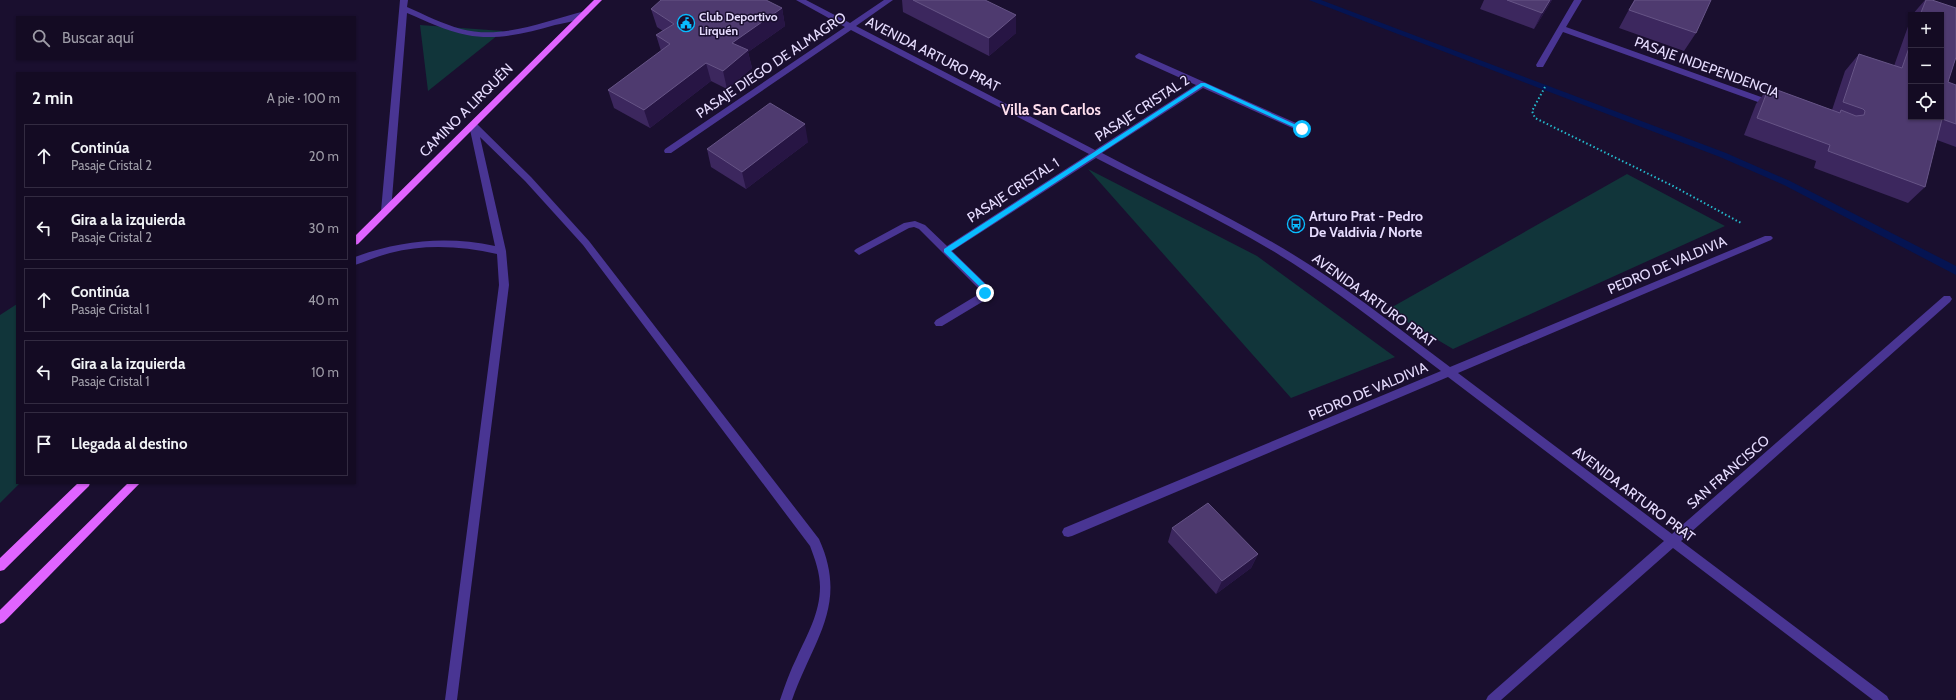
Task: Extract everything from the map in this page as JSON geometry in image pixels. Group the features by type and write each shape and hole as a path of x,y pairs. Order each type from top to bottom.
{"main road":[{"name":"CAMINO A LIRQUÉN","path":"356,241 598,0"},
{"path":"0,566 84,484"},
{"path":"0,618 134,484"}],"street":[{"name":"AVENIDA ARTURO PRAT","path":"800,0 1242,230 1295,261 1374,314 1884,700"},
{"name":"PASAJE DIEGO DE ALMAGRO","path":"668,151 889,0"},
{"path":"1540,65 1578,0"},
{"path":"386,211 403,4 438,24 469,33 509,32 536,28 585,13"},
{"name":"PASAJE INDEPENDENCIA","path":"1561,28 1778,105"},
{"name":"PASAJE CRISTAL 2","path":"1139,56 1302,129"},
{"name":"PASAJE CRISTAL 2","path":"1096,154 1203,84"},
{"path":"451,700 504,284 501,251 473,125"},
{"path":"473,125 528,180 586,243 815,543 823,561 826,581 825,603 818,625 786,700"},
{"name":"PASAJE CRISTAL 1","path":"947,250 1096,154"},
{"path":"860,251 911,224 922,227 947,250 982,286 985,293 980,298 939,324"},
{"name":"PEDRO DE VALDIVIA","path":"1068,532 1768,238"},
{"path":"356,261 395,248 422,243 450,242 476,245 501,251"},
{"name":"SAN FRANCISCO","path":"1492,700 1947,299"}],"path":[{"path":"1545,86 1532,111 1535,118 1673,186 1768,238"}],"green space":[{"path":"420,25 503,31 428,91"},
{"path":"1088,169 1257,256 1395,357 1291,398"},
{"path":"1627,174 1725,226 1453,349 1387,310"},
{"path":"16,305 16,484 19,484 0,503 0,315"}],"building":[{"path":"661,0 766,0 782,8 732,43 748,50 723,71 706,63 644,110 608,90 670,44 656,35 674,24 651,9"},
{"path":"913,0 985,0 1016,15 989,38"},
{"path":"1507,0 1550,0 1542,13"},
{"path":"1635,0 1711,0 1696,33 1629,10"},
{"path":"1926,0 1932,0 1956,8 1956,57 1948,82 1956,85 1956,124 1944,120 1944,12 1921,12"},
{"path":"1908,51 1908,120 1942,120 1925,187 1828,151 1830,145 1757,118 1769,87 1840,113 1841,110 1856,116 1864,115 1865,111 1863,109 1843,102 1859,54 1902,68"},
{"path":"770,103 805,124 742,172 707,149"},
{"path":"1208,503 1258,554 1222,581 1172,528"}],"waterway":[{"path":"1313,0 1723,155 1787,183 1956,271"}],"place":[{"name":"Club Deportivo Lirquén","path":"686,23"},
{"name":"Arturo Prat - Pedro De Valdivia / Norte","path":"1296,224"}],"district":[{"name":"Villa San Carlos","path":"1051,110"}],"route":[{"path":"985,293 985,289 947,250 1203,84 1302,129"}]}
